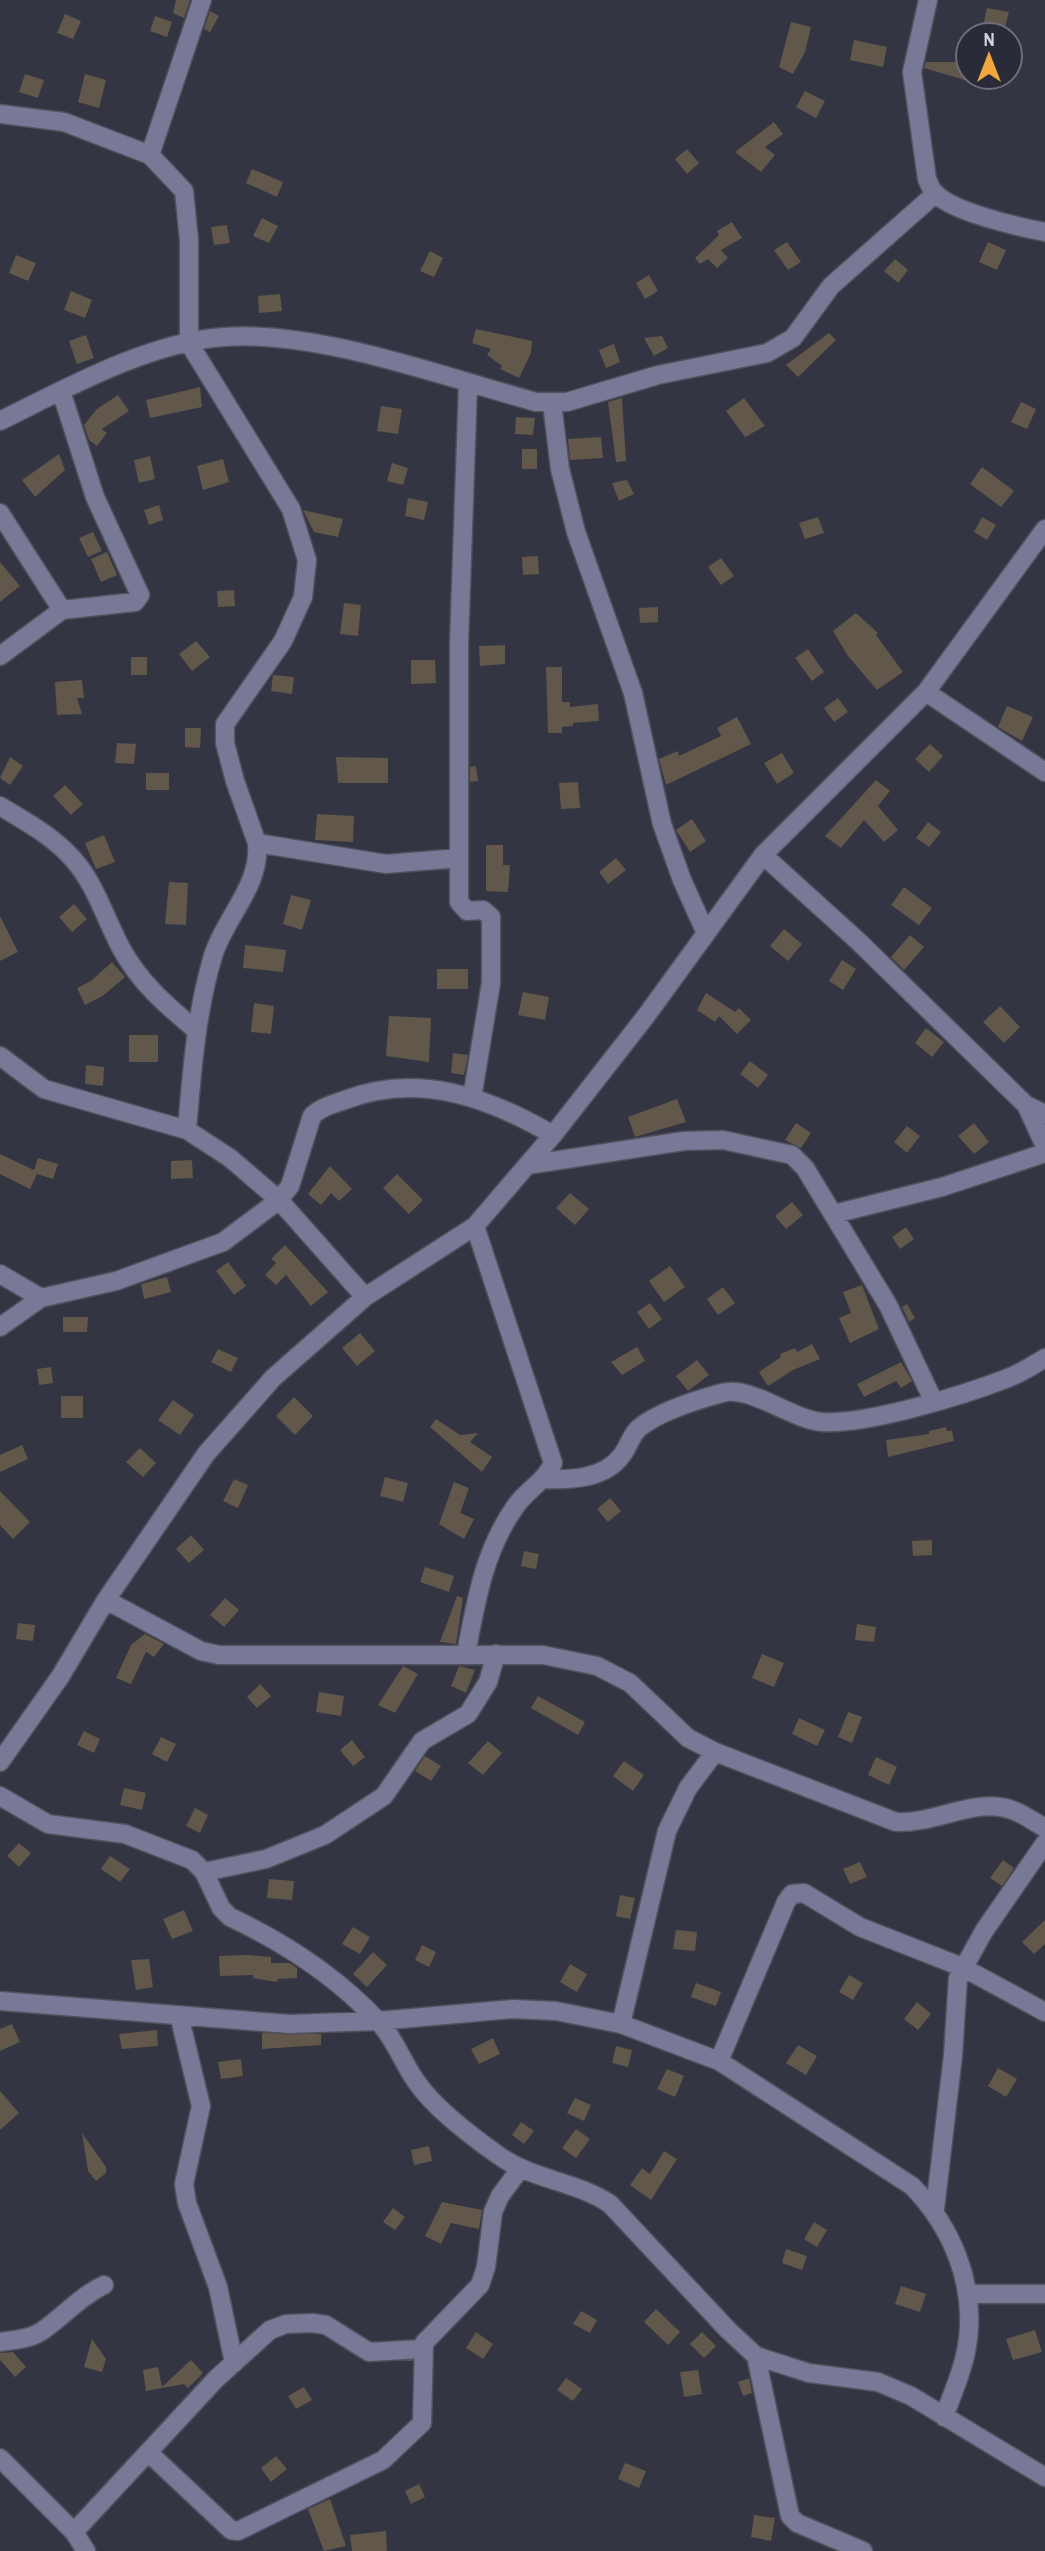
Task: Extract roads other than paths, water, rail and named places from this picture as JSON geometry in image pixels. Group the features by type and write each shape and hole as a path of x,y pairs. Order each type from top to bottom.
{"street":[{"path":"150,155 202,0"},
{"path":"928,0 912,72 927,178 935,194 958,206 1013,226 1045,232"},
{"path":"0,114 64,122 150,155 184,191 189,240 189,343 291,509 307,560 303,597 283,640 225,724 225,743 257,843 256,870 219,941 196,1030 187,1130"},
{"path":"0,421 112,366 189,343 223,337 310,342 468,384 552,403 567,402 658,375 767,353 793,338 831,286 935,194"},
{"path":"468,384 459,644 459,902 463,909 483,910 491,917 491,983 472,1098"},
{"path":"0,656 62,610 135,602 140,595 95,497 61,391"},
{"path":"552,403 560,469 576,532 633,693 662,824 682,880 705,931"},
{"path":"0,513 62,610"},
{"path":"1,1759 60,1677 106,1600 205,1454 273,1378 365,1297 475,1226 553,1135 646,1016 705,931 763,855 926,692 1039,553 1045,529"},
{"path":"926,692 1045,772"},
{"path":"0,806 51,838 74,859 97,894 122,948 151,993 196,1030"},
{"path":"257,843 386,864 459,859"},
{"path":"763,855 858,942 1026,1105 1045,1114"},
{"path":"0,1056 44,1089 187,1130 230,1158 279,1200 365,1297"},
{"path":"0,1327 41,1298 116,1281 184,1259 223,1242 279,1200 297,1172 309,1125 318,1110 384,1087 401,1086 472,1098 515,1112 553,1135"},
{"path":"1026,1105 1045,1146"},
{"path":"527,1165 684,1141 723,1140 792,1156 800,1161 888,1305 933,1400"},
{"path":"834,1214 942,1187 1045,1153"},
{"path":"466,1654 479,1586 493,1542 517,1504 544,1479 553,1463 553,1455 475,1226"},
{"path":"0,1274 41,1298"},
{"path":"544,1479 573,1480 594,1474 621,1456 636,1430 654,1417 722,1393 736,1390 802,1418 822,1422 862,1420 1010,1378 1045,1358"},
{"path":"106,1600 201,1651 219,1655 496,1654 543,1656 597,1666 630,1683 688,1738 715,1752 896,1822 914,1823 992,1806 1021,1813 1045,1828"},
{"path":"204,1872 266,1859 325,1835 384,1796 422,1741 468,1714 488,1682 496,1654"},
{"path":"621,2024 667,1831 688,1788 715,1752"},
{"path":"0,1796 48,1824 125,1834 192,1860 204,1872 221,1908 230,1917 301,1954 378,2021 395,2043 426,2094 497,2155 520,2169 591,2193 610,2204 728,2330 756,2356 809,2373 878,2382 911,2396 1045,2477"},
{"path":"935,2209 953,2055 956,1988 962,1967 1045,1843"},
{"path":"719,2061 786,1902 792,1894 804,1893 860,1927 962,1967 1045,2012"},
{"path":"0,2001 289,2024 378,2021 513,2009 556,2011 621,2024 719,2061 912,2186 935,2209 957,2254 969,2294 968,2339 944,2417"},
{"path":"179,2015 201,2106 184,2184 187,2203 218,2287 234,2363"},
{"path":"149,2453 230,2530 250,2527 383,2460 419,2429 423,2415 422,2349 428,2337 480,2285 486,2267 493,2212 500,2196 520,2169"},
{"path":"0,2342 30,2337 43,2331 83,2295 104,2285"},
{"path":"969,2294 1045,2294"},
{"path":"74,2532 234,2363 270,2330 286,2324 326,2325 369,2352 422,2349"},
{"path":"756,2356 790,2516 797,2523 863,2551"},
{"path":"0,2458 74,2532 86,2551"}]}
